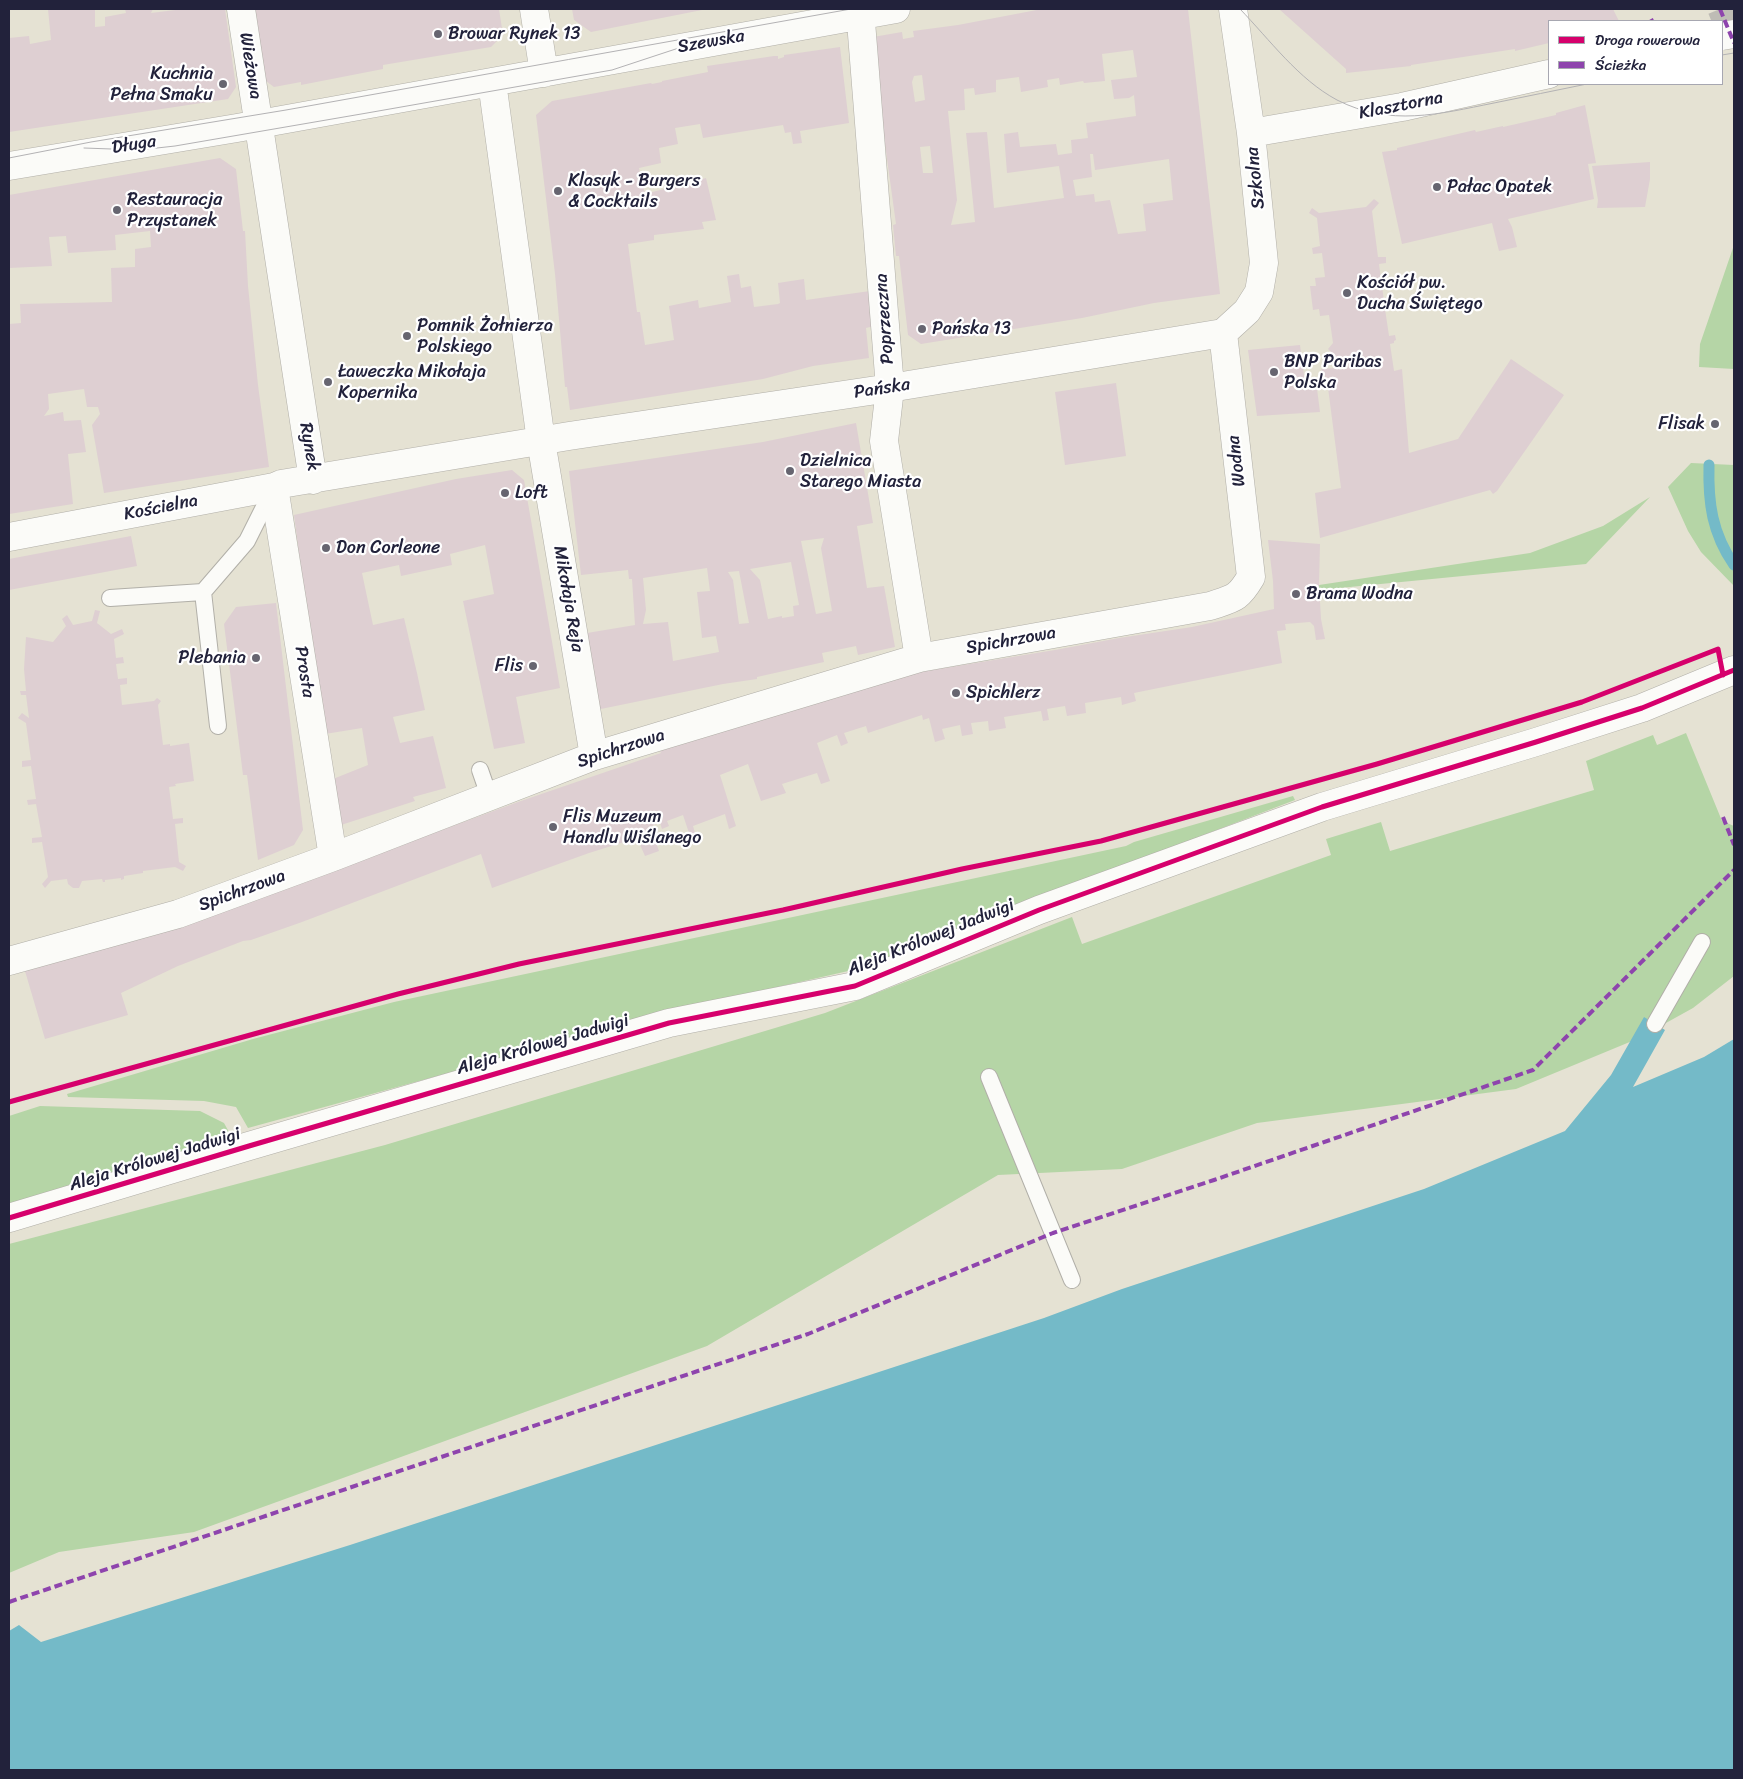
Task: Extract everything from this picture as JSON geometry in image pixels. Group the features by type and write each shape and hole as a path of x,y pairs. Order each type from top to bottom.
{"street":[{"name":"Wieżowa","path":"241,9 259,124"},
{"path":"259,124 535,74 534,9"},
{"name":"Szewska","path":"535,74 861,12 896,9"},
{"name":"Szkolna","path":"1223,333 1247,311 1259,292 1264,262 1251,133 1233,9"},
{"name":"Poprzeczna","path":"861,12 890,388 884,441 919,658"},
{"name":"Klasztorna","path":"1251,133 1402,107 1548,74"},
{"path":"492,82 541,441"},
{"name":"Długa","path":"9,166 259,124"},
{"name":"Rynek","path":"259,124 313,480 541,441"},
{"name":"Pańska","path":"541,441 890,388 1223,333"},
{"name":"Wodna","path":"1223,333 1251,577 1245,587"},
{"name":"Mikołaja Reja","path":"541,441 594,756"},
{"name":"Kościelna","path":"9,537 274,487 281,484 313,480"},
{"name":"Prosta","path":"274,487 333,857"},
{"name":"Spichrzowa","path":"9,961 178,914 333,857 594,756 919,658 1210,606 1236,597 1245,587"},
{"name":"Aleja Królowej Jadwigi","path":"9,1218 669,1022 856,986 1039,910 1313,810 1642,708 1734,670"}],"lane":[{"path":"110,598 203,592 247,541 274,487"},
{"path":"203,592 218,726"},
{"path":"480,770 490,796"},
{"path":"1655,1024 1702,942"},
{"path":"989,1077 1072,1280"}],"green space":[{"path":"1734,245 1734,369 1699,367 1700,344"},
{"path":"1691,463 1734,465 1734,586 1701,552 1688,531 1668,487"},
{"path":"1650,497 1586,564 1319,590 1319,585 1530,553 1603,526"},
{"path":"1686,733 1722,821 1734,826 1734,976 1693,1008 1637,1039 1516,1089 1257,1123 1122,1169 998,1175 707,1346 194,1532 59,1552 9,1573 9,1244 385,1145 825,1013 1072,917 1082,944 1331,855 1326,839 1381,822 1390,851 1594,790 1586,761 1653,735 1657,745"},
{"path":"1293,796 1295,800 1042,897 888,962 685,1008 248,1128 236,1107 204,1101 68,1097 67,1094 253,1039 394,1002 1126,846 1134,842"},
{"path":"40,1106 200,1111 224,1123 230,1134 195,1149 9,1205 9,1116"}],"water":[{"path":"1644,1017 1665,1030 1633,1087 1704,1057 1734,1039 1734,1770 9,1770 9,1631 19,1625 41,1642 350,1545 1044,1318 1122,1289 1424,1189 1565,1131 1611,1075"}],"building":[{"path":"48,9 95,9 95,27 105,26 105,17 126,13 125,9 153,9 151,13 175,9 225,9 236,87 228,99 9,132 9,38 29,36 30,44 51,40"},
{"path":"254,9 499,9 503,35 491,47 383,65 383,69 301,85 301,82 274,87 262,78"},
{"path":"572,9 702,10 591,32 574,20"},
{"path":"1042,9 1188,9 1220,294 1154,303 1082,318 921,344 908,335 899,256 896,256 893,225 896,224 880,108 873,37 902,32 903,39 914,37 913,31 958,25","holes":["1133,50 1137,77 1111,80 1114,99 1129,98 1134,95 1136,116 1086,123 1088,138 1071,140 1072,153 1058,155 1056,144 1020,147 1018,132 1004,134 1007,173 1059,166 1064,198 994,208 987,132 966,133 975,222 951,225 957,200 948,111 965,110 964,89 974,88 975,95 996,92 996,80 1019,77 1021,92 1048,87 1047,80 1059,78 1060,85 1083,81 1084,83 1105,81 1102,54","922,75 925,100 915,102 912,82 914,76","930,146 933,173 923,173 920,147","1090,154 1093,154 1095,170 1169,159 1173,200 1143,204 1146,231 1118,234 1110,200 1095,202 1094,194 1076,196 1073,180 1092,177"]},
{"path":"1279,9 1613,9 1618,20 1548,20 1548,43 1515,51 1515,49 1411,66 1346,73 1346,69"},
{"path":"840,47 849,123 800,131 802,143 793,144 791,132 785,133 783,125 703,138 700,124 675,128 678,144 659,148 661,163 639,168 645,194 706,178 716,220 702,222 704,229 654,235 654,240 628,244 637,312 640,312 645,345 674,340 669,306 698,300 699,308 731,302 727,276 739,274 741,288 751,286 754,307 780,303 778,283 804,279 806,300 870,291 874,326 866,328 869,358 813,366 763,379 570,410 567,387 565,387 555,274 536,115 552,101 652,84 708,72 707,66 774,56 778,56 778,59 784,57 784,55"},
{"path":"1585,105 1596,163 1588,164 1594,199 1508,219 1517,247 1499,251 1492,223 1402,244 1382,152 1397,150 1397,148 1475,130 1476,132 1503,127 1556,115 1556,113"},
{"path":"220,158 236,169 243,231 245,231 248,286 258,385 269,467 104,493 92,425 100,414 98,407 87,407 84,389 48,394 49,409 44,416 63,412 64,421 81,420 86,452 68,454 73,504 9,514 9,324 21,323 20,304 112,302 111,268 135,267 135,249 151,247 150,231 115,235 116,250 68,253 66,236 49,237 52,266 9,268 9,195"},
{"path":"1650,162 1650,179 1645,207 1597,208 1598,200 1592,166"},
{"path":"1374,199 1379,203 1372,211 1378,257 1386,257 1386,263 1379,264 1384,301 1392,299 1393,307 1385,309 1389,336 1395,335 1396,340 1390,344 1394,371 1402,369 1409,453 1458,439 1511,359 1564,395 1497,491 1493,494 1490,490 1320,538 1315,493 1341,488 1327,380 1321,369 1335,368 1334,355 1328,349 1333,343 1329,315 1320,316 1319,309 1313,310 1310,286 1316,286 1315,278 1325,277 1322,253 1313,254 1312,248 1320,246 1317,218 1309,213 1312,208 1319,213 1366,207"},
{"path":"1300,345 1305,383 1316,381 1320,412 1257,416 1248,350"},
{"path":"1116,383 1126,456 1065,465 1055,392"},
{"path":"856,423 873,523 857,526 867,588 884,586 895,647 858,655 856,646 822,653 824,662 757,677 757,679 723,684 596,710 587,633 635,625 632,579 629,579 628,570 581,575 569,471 763,442","holes":["824,538 821,548 832,611 816,614 801,541","791,562 799,605 793,606 794,616 768,619 760,580 750,569","707,568 710,591 697,592 702,638 716,636 719,652 673,661 668,622 643,624 646,610 643,578","739,571 749,623 739,624 733,580 728,572"]},
{"path":"512,470 524,480 560,688 516,697 525,743 494,749 463,601 494,594 485,545 450,554 452,565 401,576 399,565 362,573 373,625 404,618 417,673 425,710 393,717 400,743 433,736 446,788 413,797 415,801 341,825 333,779 368,765 362,728 325,734 310,639 294,515 456,479"},
{"path":"131,536 137,566 9,590 9,559"},
{"path":"1268,540 1320,544 1319,585 1321,619 1325,639 1316,640 1314,626 1310,622 1285,624 1286,630 1277,631 1282,663 1134,693 1136,701 1122,705 1121,697 1085,703 1086,713 1067,716 1065,706 1047,709 1049,720 1043,721 1041,711 1004,717 1006,728 989,731 988,721 971,723 973,734 962,736 960,725 942,729 945,739 935,742 929,718 923,720 922,715 868,733 866,726 844,733 848,743 841,746 837,735 817,743 830,781 821,784 817,773 782,784 786,793 761,801 748,764 720,775 736,826 729,829 725,814 693,826 697,840 692,842 683,815 667,821 669,826 662,829 660,823 653,825 649,834 654,837 659,851 645,856 637,838 492,888 481,854 302,922 251,940 243,941 178,966 121,993 128,1015 45,1039 25,971 108,947 371,856 518,802 661,753 660,751 755,720 914,673 1192,627 1274,609"},
{"path":"276,603 303,830 294,845 258,860 247,775 243,775 224,624 236,607"},
{"path":"95,610 100,611 97,623 111,634 122,629 124,634 114,639 116,658 123,657 124,663 116,664 118,679 127,678 127,684 120,685 122,705 154,701 157,698 161,701 158,705 163,745 170,744 170,746 189,743 194,781 175,784 176,786 169,787 173,819 183,818 183,823 175,824 179,862 186,866 183,871 175,867 143,871 143,873 124,876 124,879 121,880 121,878 105,880 105,882 102,879 82,881 79,888 73,888 68,884 67,879 51,881 45,888 42,884 48,877 42,842 32,843 32,838 42,837 36,804 28,805 27,800 36,799 31,766 22,767 22,761 31,760 26,723 18,718 22,713 29,718 26,695 21,695 20,691 26,691 24,669 26,637 53,642 66,626 62,619 67,615 73,625 92,621"}],"waterway":[{"path":"1709,465 1709,492 1713,517 1721,541 1734,565"}],"tunnel":[{"path":"1720,9 1734,43"}],"tram line":[{"path":"9,158 851,9"},
{"path":"1240,9 1297,70 1323,91 1337,100 1376,113 1395,116 1434,114 1582,85"},
{"path":"84,148 139,150 175,146 367,113 612,70 703,40"},
{"path":"1723,55 1734,53"}],"marked path":[{"path":"1720,9 1734,43"},
{"path":"1723,817 1734,845"},
{"path":"9,1602 808,1334 1053,1233 1214,1180 1533,1070 1734,870"}],"cycle path":[{"path":"9,1102 398,994 519,964 783,910 962,869 1101,841 1377,764 1582,702 1718,649 1723,675"},
{"path":"9,1218 669,1023 855,986 1039,910 1322,807 1642,708 1734,670"}],"place":[{"name":"Browar Rynek 13","path":"438,34"},
{"name":"Kuchnia Pełna Smaku","path":"223,84"},
{"name":"Pałac Opatek","path":"1437,187"},
{"name":"Klasyk - Burgers & Cocktails","path":"558,191"},
{"name":"Restauracja Przystanek","path":"117,210"},
{"name":"Kościół pw. Ducha Świętego","path":"1347,293"},
{"name":"Pańska 13","path":"922,329"},
{"name":"Pomnik Żołnierza Polskiego","path":"407,336"},
{"name":"BNP Paribas Polska","path":"1274,372"},
{"name":"Ławeczka Mikołaja Kopernika","path":"328,382"},
{"name":"Flisak","path":"1715,424"},
{"name":"Dzielnica Starego Miasta","path":"790,471"},
{"name":"Loft","path":"505,493"},
{"name":"Don Corleone","path":"326,548"},
{"name":"Brama Wodna","path":"1296,594"},
{"name":"Plebania","path":"256,658"},
{"name":"Flis","path":"533,666"},
{"name":"Spichlerz","path":"956,693"},
{"name":"Flis Muzeum Handlu Wiślanego","path":"553,827"}]}
